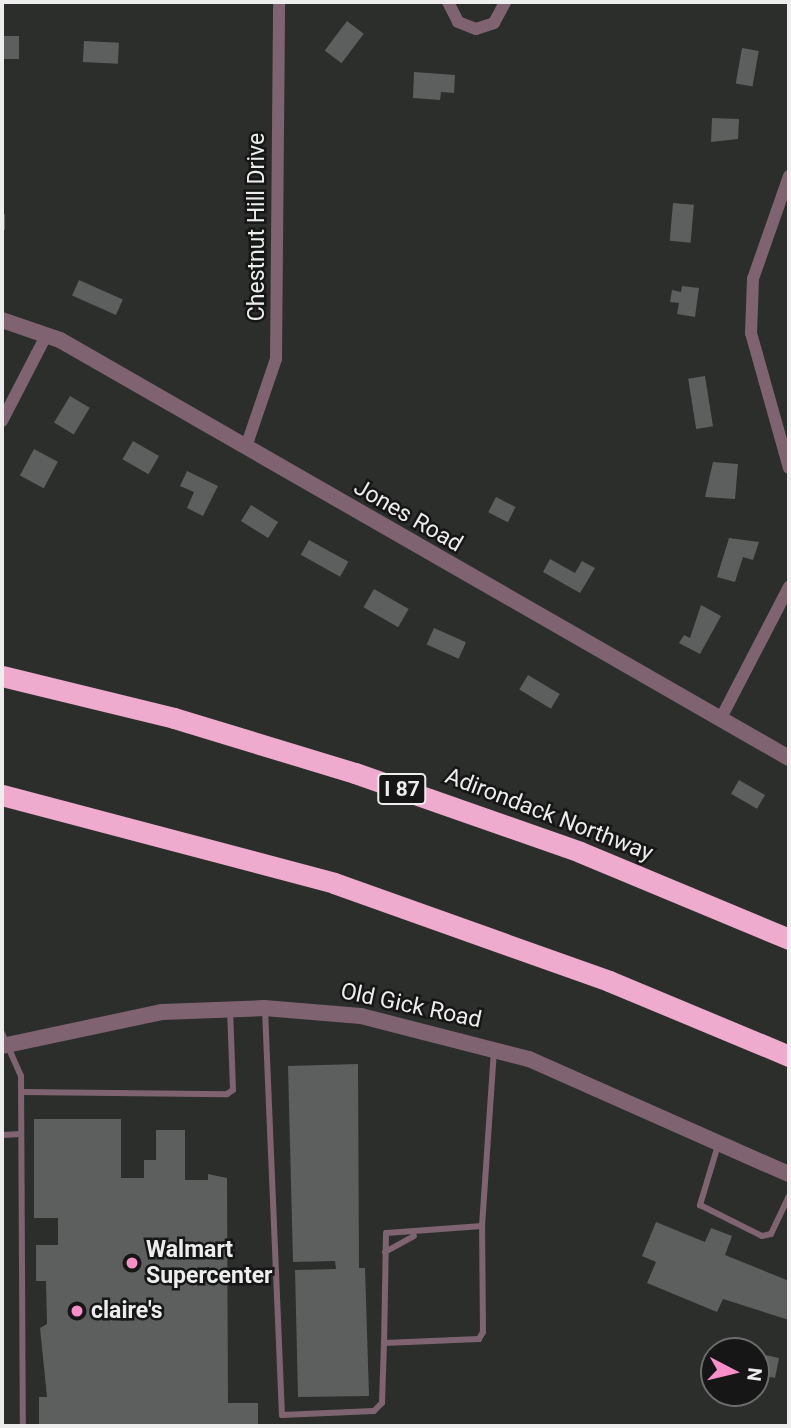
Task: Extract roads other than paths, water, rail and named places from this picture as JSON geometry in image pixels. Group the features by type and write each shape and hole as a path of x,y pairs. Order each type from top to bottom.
{"highway":[{"name":"Adirondack Northway","path":"2,676 174,718 368,777 558,843 789,939"},
{"path":"2,795 334,883 608,981 789,1056"}],"street":[{"name":"Chestnut Hill Drive","path":"246,447 276,359 279,2"},
{"path":"448,2 458,22 476,29 494,23 505,2"},
{"path":"789,176 754,279 751,333 789,468"},
{"name":"Jones Road","path":"2,320 47,334 789,758"},
{"path":"2,421 47,334"},
{"path":"721,718 789,587"},
{"name":"Old Gick Road","path":"4,1041 108,1019 230,1007 361,1016 494,1047 789,1174"}],"lane":[{"path":"22,1092 227,1094 233,1090 230,1007"},
{"path":"264,1008 282,1415 374,1411 382,1403 385,1252 392,1228 481,1226"},
{"path":"4,1041 22,1092 23,1426"},
{"path":"384,1343 478,1339 481,1226 494,1047"},
{"path":"2,1135 21,1134"},
{"path":"719,1142 699,1205 762,1236 771,1234 789,1196"},
{"path":"385,1252 414,1236"}],"place":[{"name":"Walmart Supercenter","path":"132,1263"},
{"name":"claire's","path":"77,1311"}]}
